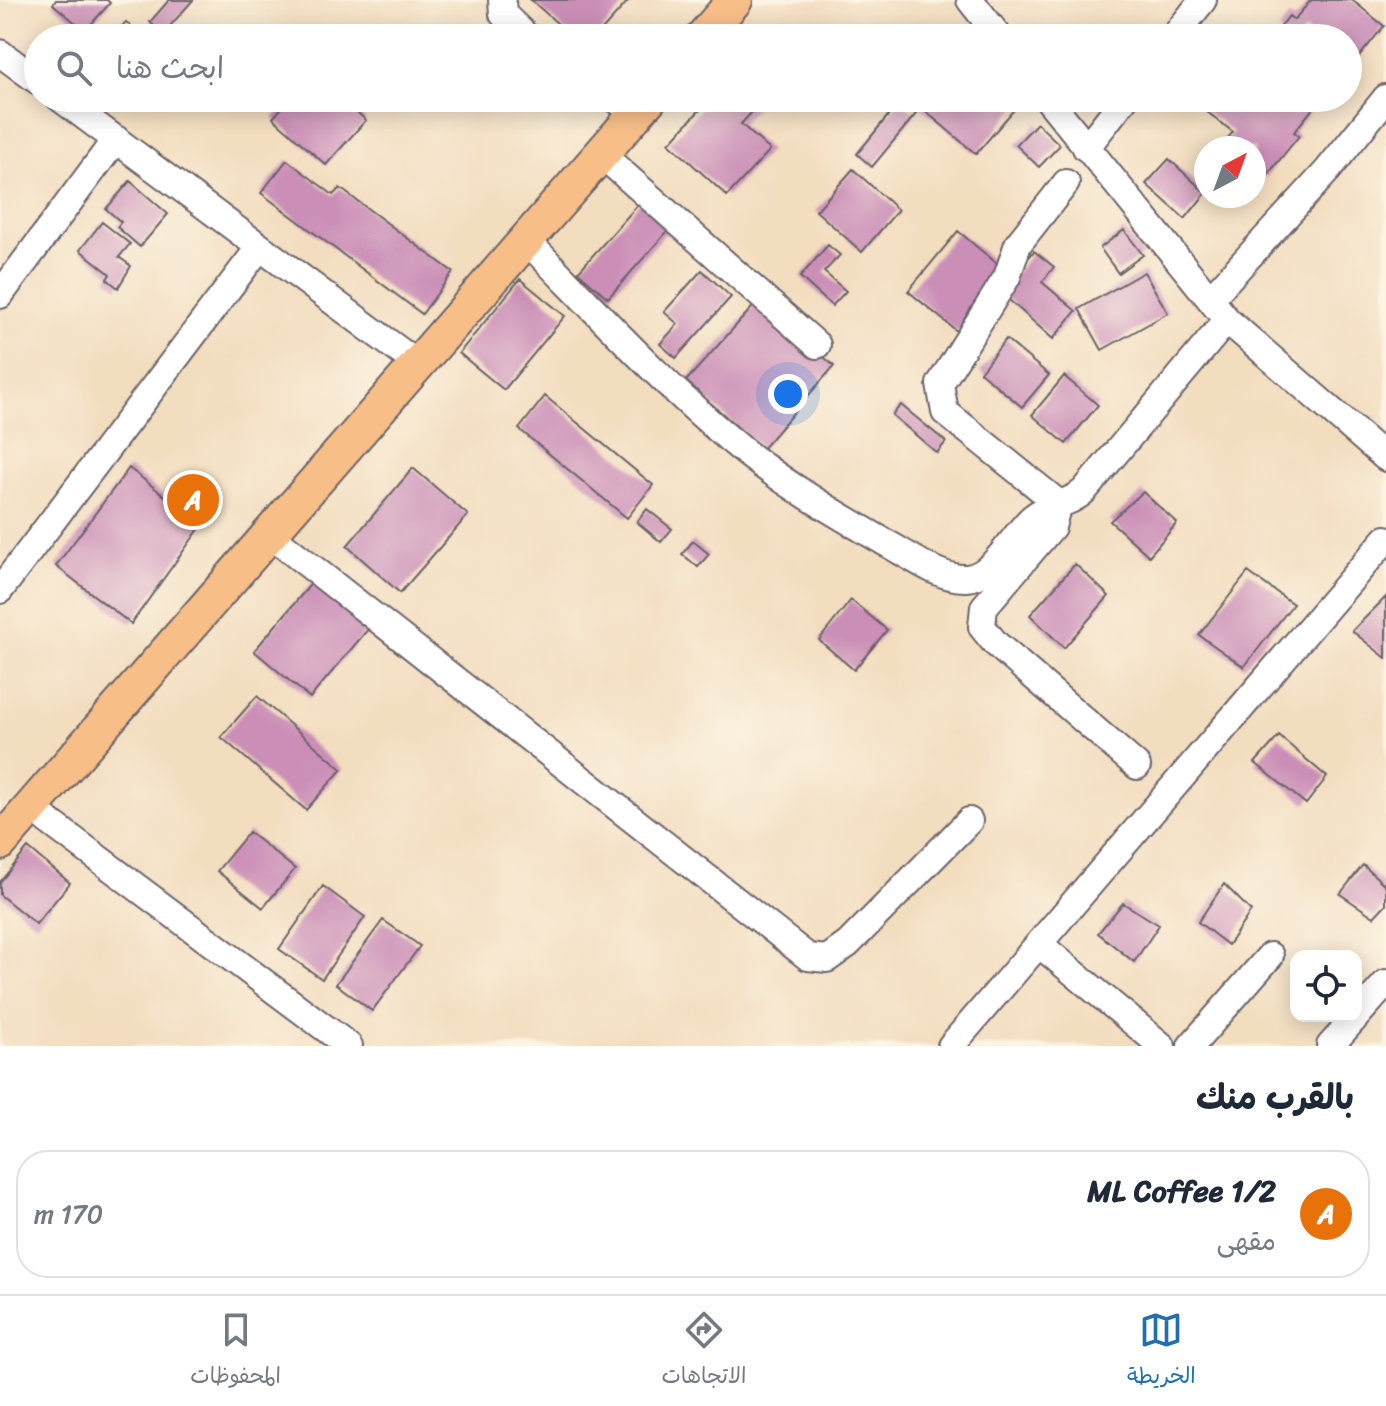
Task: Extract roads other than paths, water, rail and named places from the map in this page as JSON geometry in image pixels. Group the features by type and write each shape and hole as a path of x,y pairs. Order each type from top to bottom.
{"main road":[{"path":"714,24 735,0"},
{"path":"0,843 601,154 628,112"}],"street":[{"path":"502,0 503,14 513,24"},
{"path":"970,0 989,24"},
{"path":"1184,24 1203,0"},
{"path":"0,53 24,71"},
{"path":"1210,299 1328,170 1386,98"},
{"path":"79,112 416,363"},
{"path":"1058,112 1227,320 1386,458"},
{"path":"1086,148 1114,112"},
{"path":"0,295 116,139"},
{"path":"601,154 817,345"},
{"path":"1058,503 945,412 940,384 1007,277 1018,244 1066,183"},
{"path":"526,240 654,371 747,453 842,517 927,566 960,578 982,574 1031,519 1058,503 1071,502 1084,491 1227,320"},
{"path":"0,590 259,248"},
{"path":"1058,503 1052,527 984,607 982,627 995,643 1137,766"},
{"path":"268,533 808,957 827,959 848,944 969,821"},
{"path":"951,1046 1386,539"},
{"path":"31,808 349,1046"},
{"path":"1039,944 1162,1046"},
{"path":"1191,1046 1270,956"},
{"path":"1330,1046 1386,983"}],"place":[{"name":"1/2 ML Coffee","path":"193,500"}]}
